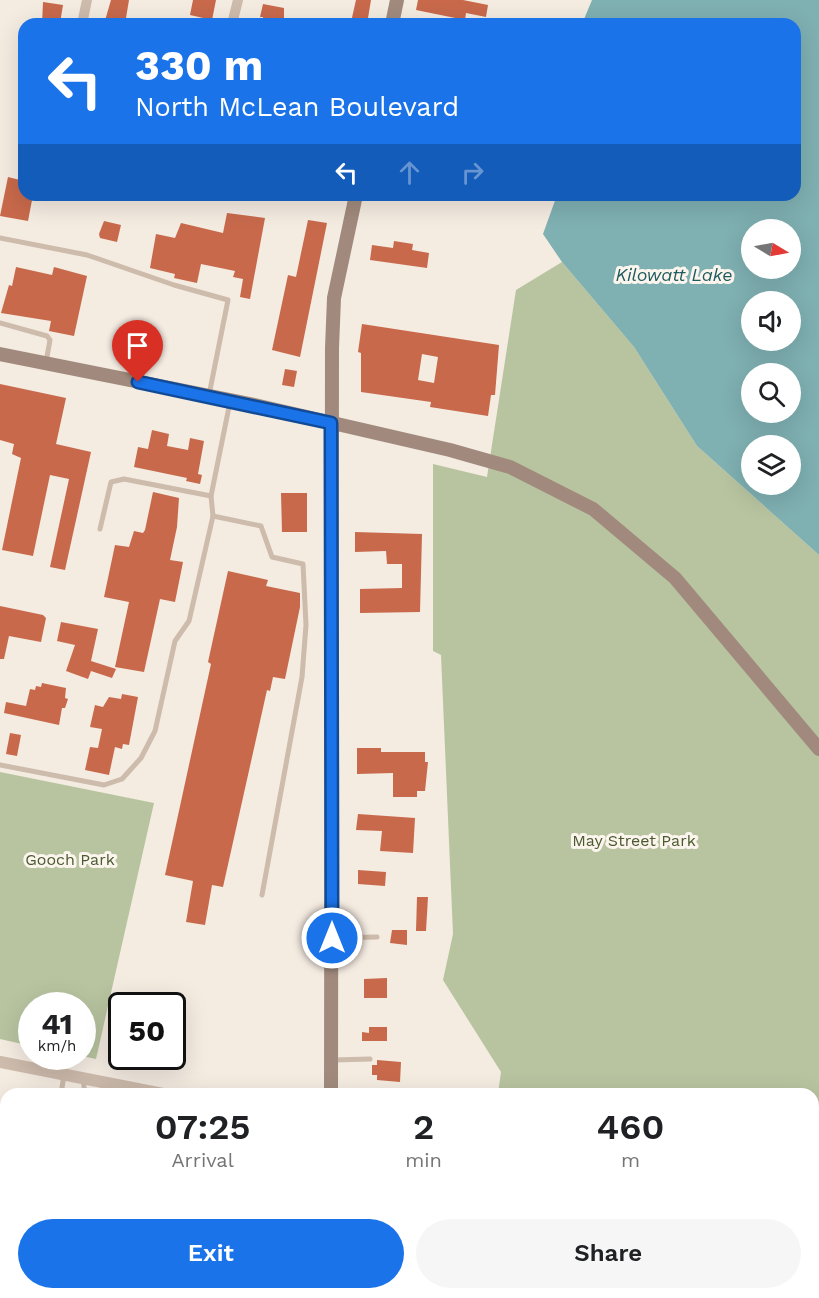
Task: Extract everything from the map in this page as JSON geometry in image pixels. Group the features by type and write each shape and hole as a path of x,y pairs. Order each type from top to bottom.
{"main road":[{"path":"393,18 397,0"},
{"path":"332,1088 331,423 333,298 355,201"},
{"path":"0,354 231,400 450,450 510,467 593,509 675,578 819,749"}],"street":[{"path":"83,18 87,0"},
{"path":"234,18 238,0"},
{"path":"0,1062 135,1088"}],"lane":[{"path":"0,238 87,255 228,300 209,396"},
{"path":"0,323 46,336 50,340 46,363"},
{"path":"0,765 104,785 122,779 141,758 155,731 175,641 189,621 213,516 211,496 231,400"},
{"path":"100,529 111,482 124,479 211,496"},
{"path":"213,516 261,526 273,558 303,564 306,624 302,677 262,895"},
{"path":"332,938 377,936"},
{"path":"332,1060 370,1059"},
{"path":"62,1088 65,1074"},
{"path":"83,1077 84,1088"}],"green space":[{"name":"May Street Park","path":"562,262 634,347 697,446 741,485 741,495 752,495 819,555 819,1088 499,1088 501,1072 443,980 453,934 441,655 433,651 433,464 487,477 516,290"},
{"name":"Gooch Park","path":"0,772 154,803 111,992 108,992 108,1006 96,1059 96,992 18,992 18,1043 0,1039"}],"water":[{"name":"Kilowatt Lake","path":"592,0 819,0 819,555 752,495 801,495 801,435 741,435 741,485 697,446 634,347 562,262 543,234 555,201 801,201 801,18 584,18"}],"building":[{"path":"111,0 129,0 126,18 106,18"},
{"path":"193,0 216,0 212,18 190,15"},
{"path":"356,0 371,0 368,18 352,18"},
{"path":"418,0 463,0 488,5 486,17 466,13 465,18 455,18 416,10"},
{"path":"43,2 63,5 61,18 42,18"},
{"path":"263,4 284,8 284,18 260,17"},
{"path":"8,177 18,180 18,201 32,201 28,221 0,216"},
{"path":"227,213 265,218 250,299 240,297 243,279 233,277 235,271 201,264 197,283 174,278 175,274 150,268 156,234 175,238 181,223 223,233"},
{"path":"308,220 327,223 300,357 272,350 288,275 296,277"},
{"path":"104,221 121,225 117,242 100,238 99,234"},
{"path":"394,241 413,244 412,250 429,253 427,268 370,260 372,245 393,248"},
{"path":"16,267 52,275 54,267 87,276 74,336 49,331 51,321 1,313 9,285 12,286"},
{"path":"362,324 499,345 495,395 491,395 488,416 430,407 431,402 361,392 361,353 358,352","holes":["422,354 438,357 434,383 418,380"]},
{"path":"285,369 297,371 294,387 282,385"},
{"path":"0,384 66,398 56,444 91,452 65,570 50,567 69,479 50,475 33,556 2,550 21,458 12,454 14,444 0,440"},
{"path":"152,430 169,434 167,446 188,450 190,438 204,441 198,474 202,475 200,484 186,481 187,478 134,467 138,447 148,449"},
{"path":"153,492 179,498 177,527 170,560 183,562 175,602 160,599 144,672 115,667 129,602 104,597 115,545 129,547 134,531 143,533"},
{"path":"281,493 307,493 307,532 282,532"},
{"path":"355,532 422,534 420,612 360,613 360,589 402,588 402,564 387,564 386,551 355,552"},
{"path":"228,571 268,580 266,586 300,593 300,607 285,679 273,677 270,691 267,690 223,887 212,885 205,925 186,922 193,881 165,875 211,664 208,662"},
{"path":"0,606 43,615 46,618 41,642 9,636 4,659 0,659"},
{"path":"61,622 98,629 91,661 116,669 112,678 91,671 88,679 66,671 75,645 57,641"},
{"path":"42,683 66,688 65,698 68,699 65,708 62,708 59,725 4,713 6,702 26,706 30,689 35,690 36,686 41,687"},
{"path":"122,694 138,697 129,745 123,744 122,749 115,747 109,775 85,770 90,747 98,748 102,729 90,727 95,705 103,707 109,697 121,699"},
{"path":"10,733 21,735 17,756 6,754"},
{"path":"357,748 381,748 381,752 425,752 425,762 428,762 425,791 417,791 417,797 393,797 393,773 357,774"},
{"path":"358,814 415,818 413,853 380,851 382,831 356,830"},
{"path":"358,870 386,872 385,886 358,884"},
{"path":"417,897 428,897 426,931 416,931"},
{"path":"392,930 407,930 407,945 390,943"},
{"path":"387,978 387,998 364,998 364,979"},
{"path":"369,1027 387,1027 387,1041 362,1041 362,1032 369,1033"},
{"path":"377,1060 401,1062 400,1082 377,1080 377,1075 372,1075 372,1065 377,1065"}],"route":[{"path":"138,382 331,423 332,938"}]}
